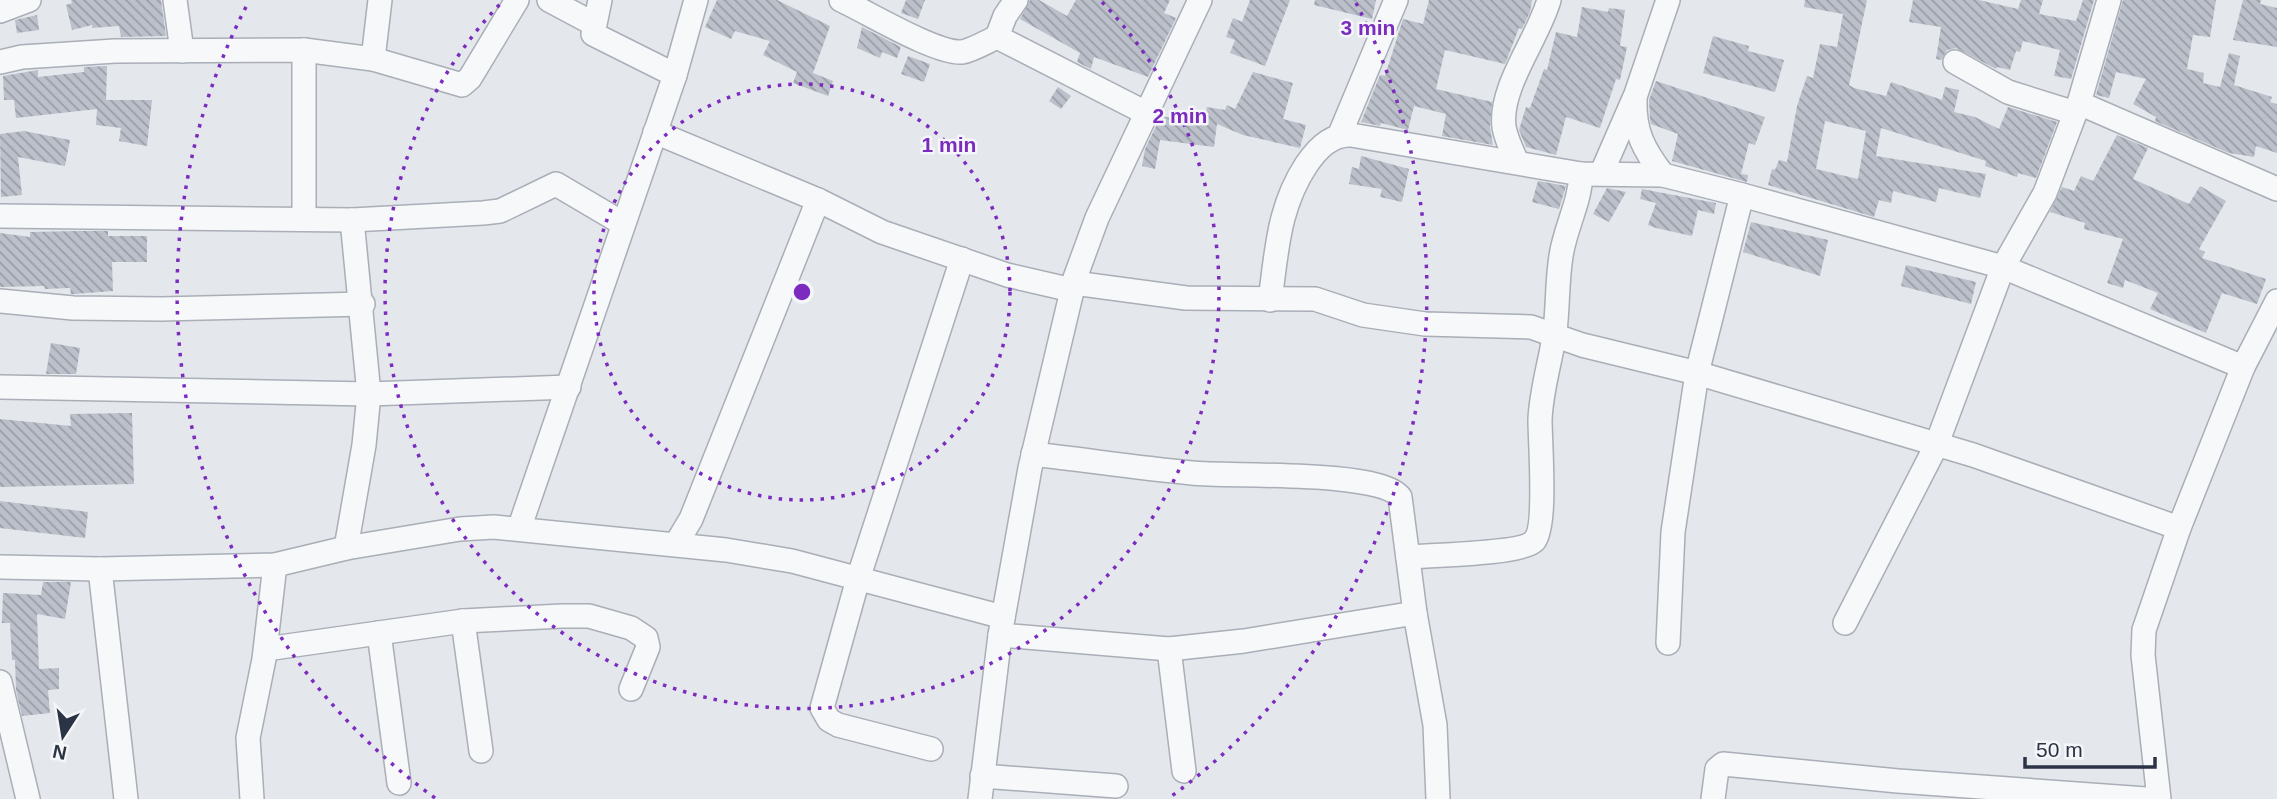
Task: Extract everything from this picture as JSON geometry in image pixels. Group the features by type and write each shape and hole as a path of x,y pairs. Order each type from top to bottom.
{"street":[{"path":"0,11 29,0"},
{"path":"176,0 182,51"},
{"path":"373,59 380,0"},
{"path":"0,62 22,57 114,51 304,50 373,59 462,85 470,78 517,0"},
{"path":"549,0 594,24"},
{"path":"600,0 593,34 675,75"},
{"path":"519,529 675,75 696,0"},
{"path":"841,0 920,40 955,52 965,51 997,37 1005,16 1016,0"},
{"path":"981,799 1002,626 1033,454 1073,287 1097,218 1200,0"},
{"path":"1270,300 1283,218 1288,206 1318,149 1340,134 1396,0"},
{"path":"1517,162 1507,138 1505,111 1512,86 1540,28 1549,0"},
{"path":"1408,557 1508,550 1534,541 1541,511 1540,416 1555,333 1561,256 1571,213 1636,94 1668,0"},
{"path":"1844,624 1936,446 2003,267 2045,193 2077,108 2109,0"},
{"path":"997,37 1147,114"},
{"path":"304,50 304,219"},
{"path":"1955,62 2008,92 2077,108 2277,189"},
{"path":"1636,94 1636,129 1645,152 1664,175"},
{"path":"655,132 818,200 882,232 1007,275 1073,287 1186,298 1315,299 1363,315 1425,324 1531,327 1555,333 1582,345 1697,373 1986,460 2179,528"},
{"path":"1340,134 1591,173 1664,175 1742,195 2003,267 2243,367"},
{"path":"0,216 352,220 500,211 556,184 622,223"},
{"path":"1668,643 1673,533 1697,373 1742,195"},
{"path":"676,544 691,519 818,200"},
{"path":"346,548 369,394 363,304 352,220"},
{"path":"931,749 838,725 829,720 822,708 858,579 962,259"},
{"path":"0,301 73,308 161,309 363,304"},
{"path":"2158,799 2143,655 2144,630 2179,528 2243,367 2277,301"},
{"path":"0,387 369,394 569,387"},
{"path":"1033,454 1194,474 1293,475 1387,486 1400,497 1435,736 1438,799"},
{"path":"0,566 100,569 275,565 346,548 460,529 519,529 676,544 792,561 858,579 1002,626 1169,649 1244,641 1415,613"},
{"path":"253,799 248,738 266,649 275,565"},
{"path":"100,569 126,799"},
{"path":"266,649 463,621 589,617 631,628 646,638 648,647 631,689"},
{"path":"463,621 481,751"},
{"path":"379,633 399,783"},
{"path":"1169,649 1184,771"},
{"path":"0,682 7,744 28,799"},
{"path":"1713,799 1717,769 1723,764 1896,790 2146,799"},
{"path":"982,776 1116,786"}],"building":[{"path":"71,0 161,0 166,36 121,37 119,26 92,28 92,25 72,30 66,5 72,3"},
{"path":"717,0 777,0 830,26 813,73 833,81 828,96 793,83 797,72 763,55 770,41 735,31 731,39 705,27"},
{"path":"906,0 925,0 918,19 901,13"},
{"path":"1030,0 1039,0 1067,16 1076,0 1170,0 1164,13 1176,18 1148,77 1094,57 1091,69 1077,62 1080,53 1020,19"},
{"path":"1250,0 1290,0 1265,66 1230,53 1235,40 1226,37 1233,18 1242,22"},
{"path":"1315,0 1376,0 1372,19 1314,5"},
{"path":"1429,0 1532,0 1530,12 1522,29 1519,28 1505,64 1445,50 1436,89 1492,102 1490,127 1493,145 1442,136 1446,114 1414,106 1408,130 1381,123 1380,126 1361,122 1380,75 1385,76 1403,19 1423,24"},
{"path":"1805,0 1867,0 1849,85 1854,88 1886,96 1891,82 1942,100 1945,87 1959,90 1954,112 1975,117 1999,129 2008,107 2057,122 2036,178 2018,173 2017,177 1985,166 1986,161 1881,128 1876,156 1986,174 1980,198 1939,188 1936,202 1893,191 1891,203 1879,200 1874,217 1768,185 1772,169 1775,170 1779,160 1787,162 1797,106 1807,76 1813,78 1820,44 1837,47 1843,14 1804,7","holes":["1825,121 1866,131 1858,179 1816,169"]},
{"path":"1913,0 1979,0 2018,9 2021,0 2043,0 2039,14 2076,21 2083,0 2094,0 2071,79 2054,76 2060,50 2023,41 2020,52 2016,51 2010,70 1996,69 1956,48 1947,50 1941,60 1936,59 1941,27 1909,22"},
{"path":"2123,0 2216,0 2210,37 2193,35 2187,69 2204,73 2203,83 2220,87 2229,53 2240,56 2234,85 2272,97 2270,102 2277,104 2277,153 2256,146 2254,157 2229,153 2155,121 2156,117 2133,104 2146,79 2116,72 2109,98 2096,95"},
{"path":"2243,0 2261,0 2260,4 2277,8 2277,47 2233,40"},
{"path":"1582,7 1608,12 1609,8 1625,10 1620,46 1627,47 1620,80 1616,79 1600,128 1566,117 1556,155 1526,147 1519,130 1526,107 1530,108 1544,69 1547,70 1556,32 1577,37"},
{"path":"37,15 39,30 17,33 15,20"},
{"path":"862,27 901,47 897,58 882,52 880,58 857,48"},
{"path":"1713,36 1749,46 1748,51 1784,60 1775,92 1703,73"},
{"path":"908,56 930,64 924,82 901,74"},
{"path":"107,66 106,100 152,100 147,146 119,141 121,128 96,125 97,109 16,118 14,100 4,100 3,76 38,70 38,77 84,72 84,67"},
{"path":"1253,72 1293,83 1283,119 1306,125 1300,148 1243,135 1217,124 1214,147 1160,140 1155,169 1142,166 1145,149 1161,116 1204,124 1207,107 1225,110 1227,105 1235,109"},
{"path":"1656,81 1765,117 1755,145 1749,143 1741,174 1748,175 1747,182 1672,161 1678,134 1651,124 1650,119 1649,100"},
{"path":"1058,87 1071,96 1061,109 1049,101"},
{"path":"24,131 70,140 65,166 18,157 22,195 1,197 0,134"},
{"path":"2117,135 2148,148 2133,179 2189,204 2200,186 2226,201 2199,249 2205,252 2202,258 2266,279 2257,304 2222,293 2206,333 2150,309 2158,293 2125,280 2123,288 2107,283 2123,239 2084,229 2085,223 2050,212 2062,187 2074,191 2081,176 2093,181"},
{"path":"1361,156 1409,169 1402,202 1380,197 1382,189 1349,184 1352,167 1359,169"},
{"path":"1538,181 1566,186 1559,209 1532,202"},
{"path":"1607,188 1626,192 1609,222 1593,214"},
{"path":"1642,189 1716,203 1714,214 1698,210 1692,236 1656,228 1648,225 1656,203 1640,199"},
{"path":"1751,222 1828,240 1820,276 1743,252"},
{"path":"108,231 108,236 147,236 147,262 112,262 113,291 71,294 70,288 0,287 0,233 30,237 30,232"},
{"path":"1906,265 1976,282 1971,304 1901,286"},
{"path":"51,343 80,348 76,374 46,374"},
{"path":"132,413 134,484 0,487 0,419 71,426 70,414"},
{"path":"0,501 88,512 85,538 0,528"},
{"path":"43,582 71,582 65,619 37,614 39,669 59,668 59,689 48,690 50,713 22,716 16,690 15,660 12,660 10,623 2,623 3,593 41,595"}]}
